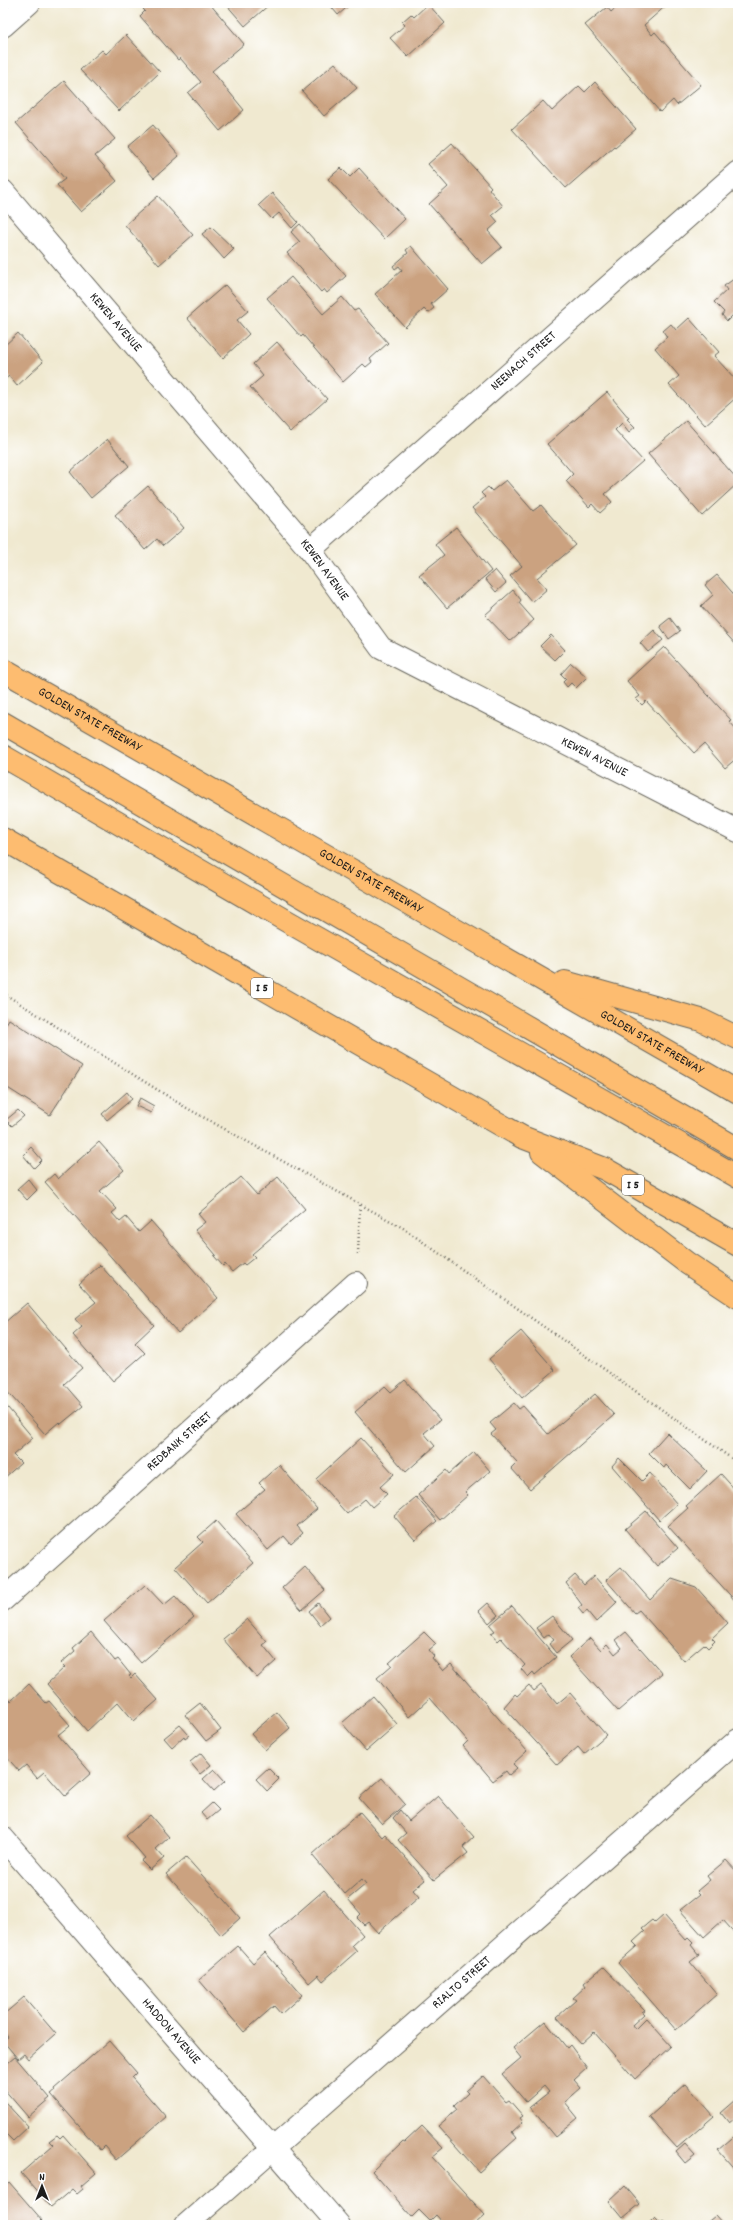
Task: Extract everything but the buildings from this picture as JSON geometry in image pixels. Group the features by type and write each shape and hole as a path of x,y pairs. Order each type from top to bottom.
{"highway":[{"name":"GOLDEN STATE FREEWAY","path":"3,670 738,1092"},
{"path":"3,723 738,1149"},
{"path":"3,756 285,920 738,1177"},
{"name":"I 5","path":"3,839 522,1136 605,1169 738,1245"},
{"path":"534,974 701,1020 738,1038"},
{"path":"522,1136 687,1263 738,1297"}],"street":[{"path":"3,26 28,3"},
{"name":"NEENACH STREET","path":"310,550 738,172"},
{"name":"KEWEN AVENUE","path":"3,191 310,550 381,648 738,831"},
{"name":"REDBANK STREET","path":"3,1600 356,1282"},
{"name":"RIALTO STREET","path":"186,2225 738,1740"},
{"name":"HADDON AVENUE","path":"3,1838 272,2150 339,2225"}],"path":[{"path":"3,993 185,1107 403,1228 738,1463"},
{"path":"356,1282 360,1203"}]}
